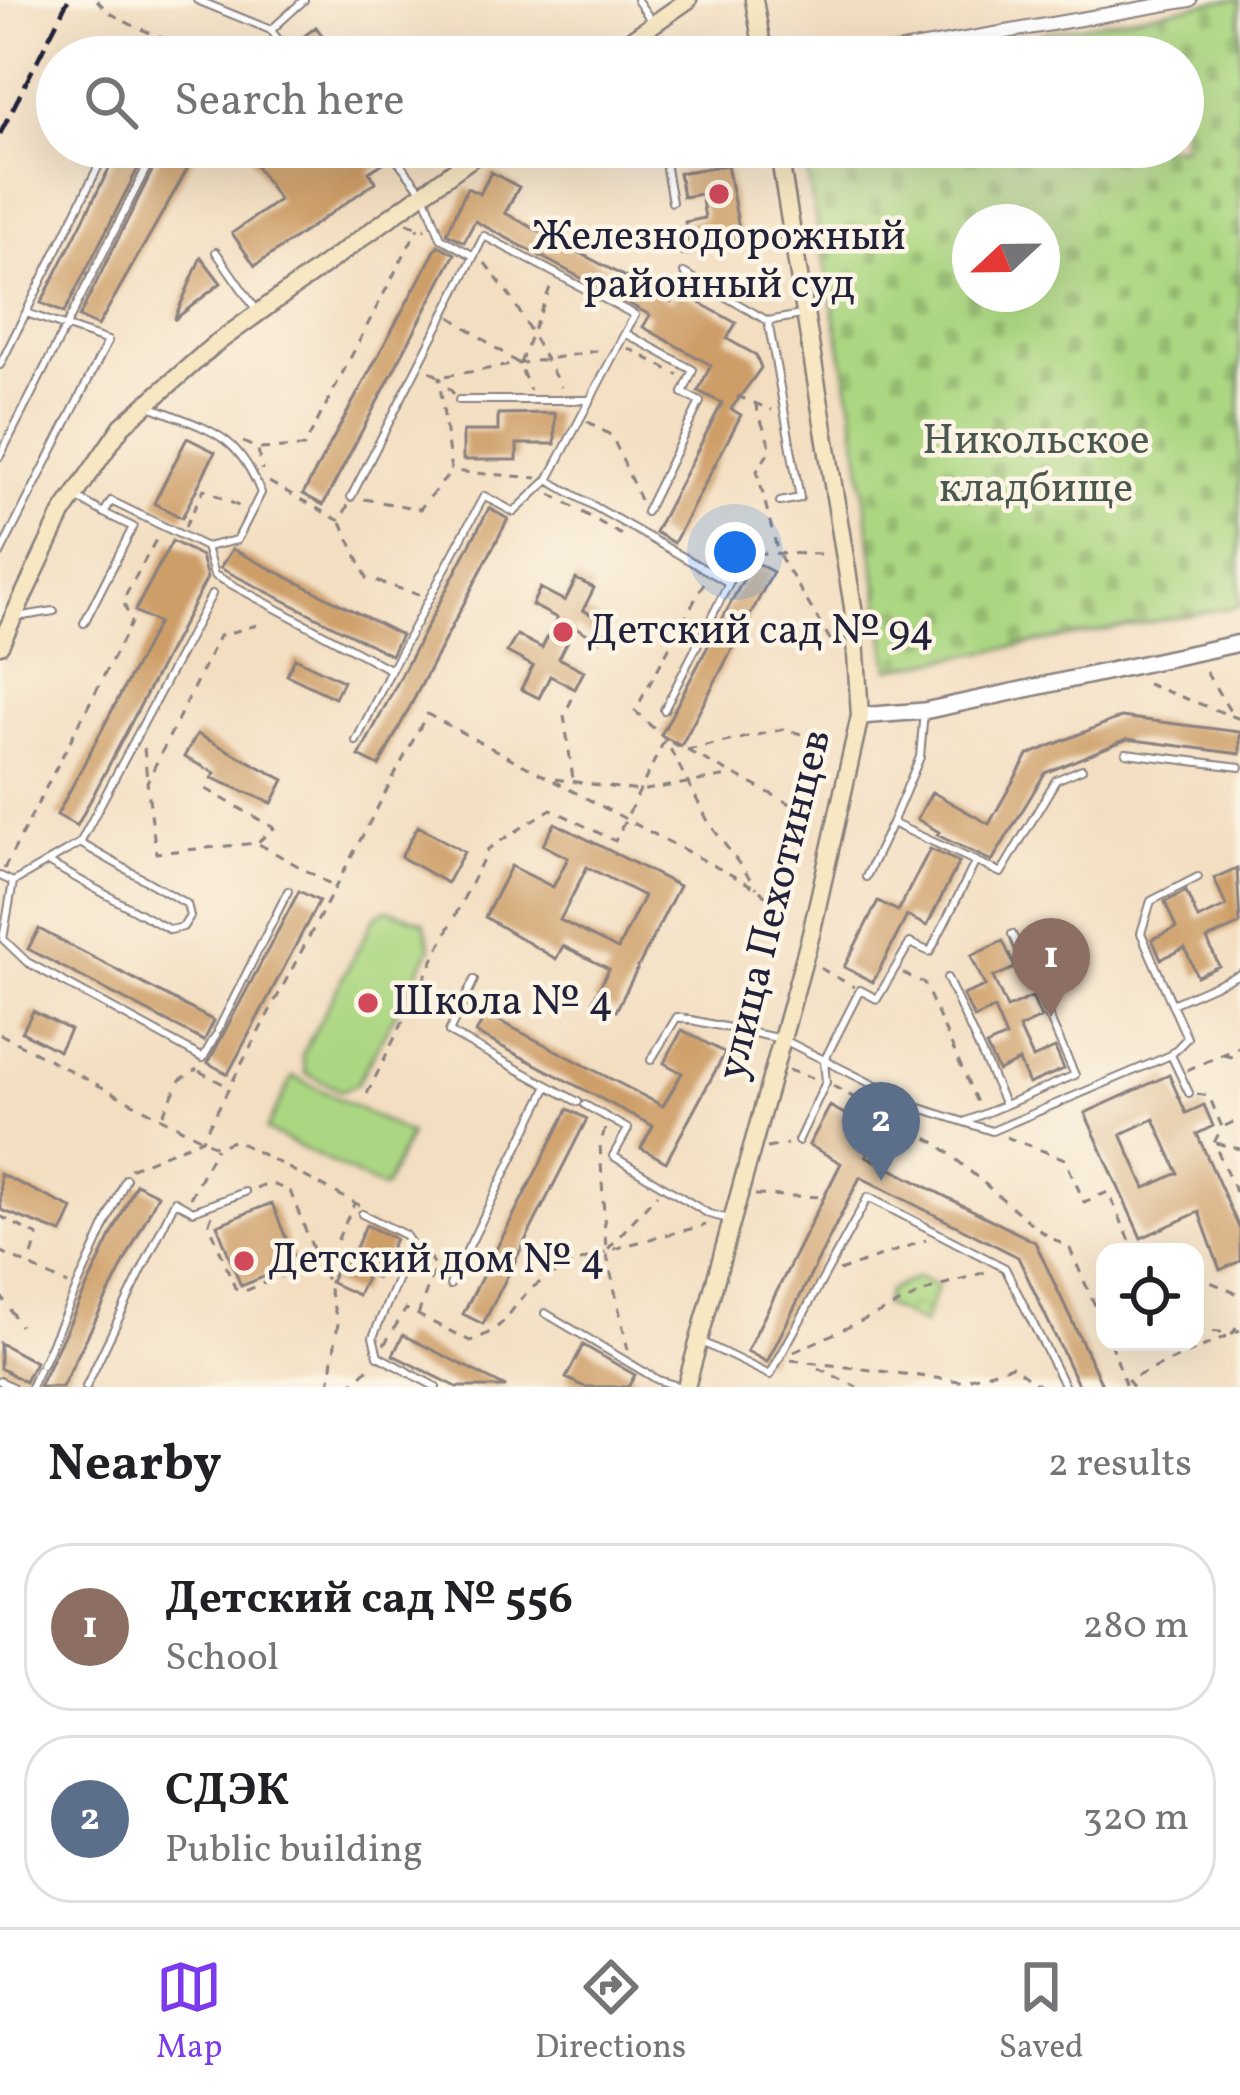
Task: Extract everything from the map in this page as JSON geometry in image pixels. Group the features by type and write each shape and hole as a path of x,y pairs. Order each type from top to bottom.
{"main road":[{"path":"635,36 688,0"},
{"path":"754,0 760,36"},
{"name":"улица Пехотинцев","path":"683,1387 782,1040 860,716 853,607 781,168"},
{"path":"0,645 73,496 104,448 145,405 257,312 460,169"}],"street":[{"path":"982,36 1190,0"},
{"path":"860,716 923,711 1240,644"}],"lane":[{"path":"197,0 275,36"},
{"path":"271,30 304,0"},
{"path":"638,0 653,23"},
{"path":"0,365 98,168"},
{"path":"0,456 146,168"},
{"path":"404,168 424,194 434,230 475,254"},
{"path":"666,168 672,202"},
{"path":"683,252 792,233"},
{"path":"351,497 484,236 635,315 548,480 514,512 484,496 356,742"},
{"path":"216,252 257,312"},
{"path":"684,273 768,321 805,314"},
{"path":"0,554 108,340 29,314"},
{"path":"768,321 800,498 780,502"},
{"path":"625,333 693,370 683,393 700,402 646,512"},
{"path":"459,400 590,400"},
{"path":"104,513 111,501 206,547 237,540 261,493 237,445 145,405"},
{"path":"548,480 729,583 664,710"},
{"path":"73,496 133,527 84,623"},
{"path":"206,547 214,574 391,670"},
{"path":"212,594 80,843 14,882 2,942 27,962 203,1058 288,891"},
{"path":"14,617 54,611"},
{"path":"866,877 920,757 923,711"},
{"path":"1126,753 1240,767"},
{"path":"892,823 1001,873 1056,780 1082,769"},
{"path":"48,862 170,930 183,928 191,908 80,843"},
{"path":"798,1142 826,1082 824,1061 860,990 877,999 910,943 930,952 976,860"},
{"path":"0,876 14,882"},
{"path":"651,1060 677,1017 782,1040 920,1108 992,1132 1171,1055 1187,1038 1141,933 1151,901 1198,877"},
{"path":"964,1122 1075,1075 1012,934"},
{"path":"1172,1004 1240,974"},
{"path":"947,978 1005,1105"},
{"path":"474,980 449,1032 628,1129 613,1156 710,1214 732,1220"},
{"path":"1171,1055 1189,1093"},
{"path":"450,1285 548,1086"},
{"path":"31,1387 126,1180"},
{"path":"86,1387 175,1201 185,1207 215,1207 245,1192"},
{"path":"699,1341 770,1376 868,1197 1003,1267 1065,1387"},
{"path":"362,1214 405,1235 412,1245 373,1336 378,1356 436,1387"},
{"path":"545,1313 658,1379 683,1387"},
{"path":"0,1381 12,1387"}],"path":[{"path":"97,0 131,23 164,36"},
{"path":"404,222 434,230"},
{"path":"238,439 259,449 304,448 418,228"},
{"path":"475,254 532,334 567,400"},
{"path":"519,364 556,273"},
{"path":"445,313 519,364 535,400"},
{"path":"419,364 439,376 619,344 689,380"},
{"path":"755,403 771,449 758,471 778,553 834,646"},
{"path":"581,418 612,436 646,512"},
{"path":"259,449 263,478 340,521 367,578 430,598"},
{"path":"340,521 351,497 420,509 451,471"},
{"path":"182,534 204,490 251,512"},
{"path":"0,876 131,623 123,600 163,526"},
{"path":"812,815 665,740 635,711 709,573 748,553 828,554"},
{"path":"147,782 219,636 257,625"},
{"path":"1206,672 1237,718"},
{"path":"1147,684 1237,718"},
{"path":"572,699 564,715 573,781"},
{"path":"202,1139 427,714 758,889"},
{"path":"142,729 156,853 143,880"},
{"path":"686,750 785,729 830,743"},
{"path":"665,740 688,786 758,889 786,916"},
{"path":"367,1094 488,849 551,809 615,841 665,740"},
{"path":"548,778 639,791 733,775"},
{"path":"156,853 256,843 274,828 206,789"},
{"path":"256,843 334,886"},
{"path":"288,891 298,866"},
{"path":"815,966 860,990"},
{"path":"894,969 924,983 982,1114"},
{"path":"0,1034 217,1147"},
{"path":"1180,1073 1240,1047"},
{"path":"1222,1055 1240,1059"},
{"path":"162,1118 180,1080 197,1070 203,1058"},
{"path":"775,1066 826,1082 938,1144 1039,1230 1070,1249 1096,1308"},
{"path":"197,1070 229,1087"},
{"path":"1189,1093 1209,1096 1222,1127"},
{"path":"609,1118 600,1144 606,1251 629,1358"},
{"path":"1214,1143 1222,1127 1240,1119"},
{"path":"992,1132 1065,1159 1084,1202 1108,1192 1130,1243"},
{"path":"185,1207 217,1147 235,1140 375,1214"},
{"path":"765,1148 798,1142"},
{"path":"1214,1143 1240,1149"},
{"path":"1214,1143 1240,1202"},
{"path":"215,1207 209,1223 235,1288 244,1292 310,1264 315,1255 290,1191 268,1183 245,1192"},
{"path":"606,1251 666,1185"},
{"path":"753,1195 824,1197"},
{"path":"329,1387 338,1323 324,1269 355,1203"},
{"path":"0,1216 38,1236 30,1264"},
{"path":"348,1387 378,1356 406,1309 470,1341 499,1331 534,1286 606,1251 707,1225"},
{"path":"415,1234 435,1267 418,1315"},
{"path":"826,1276 941,1235"},
{"path":"310,1264 324,1269"},
{"path":"782,1357 938,1286 1003,1267"},
{"path":"1204,1279 1240,1295"},
{"path":"0,1294 20,1326"},
{"path":"1233,1334 1240,1320"},
{"path":"1115,1351 1129,1385 1240,1330"},
{"path":"1204,1331 1233,1334"},
{"path":"782,1357 817,1367 960,1381 1012,1366 1041,1387"},
{"path":"817,1367 857,1387"}],"green space":[{"name":"Никольское кладбище","path":"1240,0 1240,606 889,669 852,406 806,168 1204,168 1204,36 1025,36"},
{"path":"387,909 424,922 431,948 357,1084 341,1091 306,1073 302,1055 375,916"},
{"path":"293,1076 410,1134 384,1189 266,1130"},
{"path":"917,1277 938,1286 923,1324 884,1305 888,1291"}],"building":[{"path":"109,168 138,168 64,313 41,303"},
{"path":"154,168 188,168 98,326 79,317"},
{"path":"257,168 375,168 369,172 376,182 255,266 232,233 279,200"},
{"path":"728,168 740,234 689,243 685,222 705,218 701,194 683,197 679,173"},
{"path":"491,172 519,187 505,213 672,302 678,291 736,323 727,339 756,355 761,368 731,409 741,415 674,543 655,532 722,403 698,391 711,365 643,327 650,315 475,221 464,242 447,233 467,188 480,194"},
{"path":"438,245 455,254 323,505 303,494"},
{"path":"201,257 221,283 174,320"},
{"path":"555,413 555,444 517,444 517,460 463,460 463,431 498,431 498,414"},
{"path":"187,438 215,452 182,518 154,503"},
{"path":"489,508 508,519 379,766 359,756"},
{"path":"172,541 201,556 207,578 77,826 57,815 158,623 135,611"},
{"path":"232,549 401,635 391,655 220,568"},
{"path":"753,561 773,572 681,746 661,735"},
{"path":"576,579 594,588 583,610 609,624 600,641 575,627 559,658 584,671 575,689 550,676 539,698 521,689 533,666 507,652 517,635 542,648 557,618 532,605 540,588 565,601"},
{"path":"295,658 343,681 335,698 287,675"},
{"path":"1121,717 1240,732 1240,754 1127,739 1045,773 992,861 937,835 917,819 932,792 989,824 1028,755"},
{"path":"197,734 284,780 272,803 212,778 215,773 184,757"},
{"path":"555,823 679,886 616,1011 593,1000 609,969 563,946 556,959 485,917 511,866 553,887 568,858 543,845","holes":["587,867 644,896 618,949 560,920"]},
{"path":"418,826 464,852 447,883 401,857"},
{"path":"930,849 959,862 927,926 907,916 873,982 844,967 878,901 898,911"},
{"path":"1237,868 1240,924 1207,939 1219,966 1197,976 1185,948 1161,959 1152,939 1176,928 1165,902 1186,891 1198,919 1226,906 1214,878"},
{"path":"299,891 319,901 228,1074 208,1063"},
{"path":"39,929 214,1021 204,1041 28,949"},
{"path":"1003,941 1015,968 993,977 1007,1008 1032,997 1041,1018 1019,1028 1033,1058 1055,1048 1064,1069 1029,1084 1019,1061 998,1071 986,1046 1006,1037 994,1009 974,1018 963,995 985,986 971,956"},
{"path":"33,1011 70,1030 59,1051 22,1032"},
{"path":"486,1014 663,1106 682,1073 664,1063 682,1030 725,1053 666,1162 641,1148 653,1126 476,1033"},
{"path":"1169,1075 1186,1113 1204,1105 1213,1126 1197,1134 1240,1230 1240,1261 1220,1270 1199,1212 1141,1238 1085,1113","holes":["1154,1119 1178,1173 1145,1188 1121,1134"]},
{"path":"830,1106 878,1133 866,1156 1035,1242 1103,1387 1079,1387 1018,1257 860,1177 767,1362 747,1351 841,1163 809,1145"},
{"path":"568,1109 587,1119 483,1324 463,1314"},
{"path":"0,1174 73,1209 62,1233 1,1210"},
{"path":"136,1184 158,1195 62,1387 39,1387"},
{"path":"272,1203 296,1264 241,1286 217,1225"},
{"path":"366,1225 395,1239 377,1278 368,1274 358,1295 330,1282 341,1259 349,1263"},
{"path":"403,1335 506,1387 457,1387 393,1355"},
{"path":"0,1343 35,1362 25,1382 0,1368"},
{"path":"583,1345 635,1375 628,1387 585,1387 566,1378"}],"railway":[{"path":"50,36 68,0"},
{"path":"0,134 36,63"}],"place":[{"name":"Железнодорожный районный суд","path":"719,194"},
{"name":"Детский сад № 94","path":"563,632"},
{"name":"Школа № 4","path":"368,1003"},
{"name":"Детский сад № 556","path":"1051,1017"},
{"name":"СДЭК","path":"881,1181"},
{"name":"Детский дом № 4","path":"244,1261"}]}
